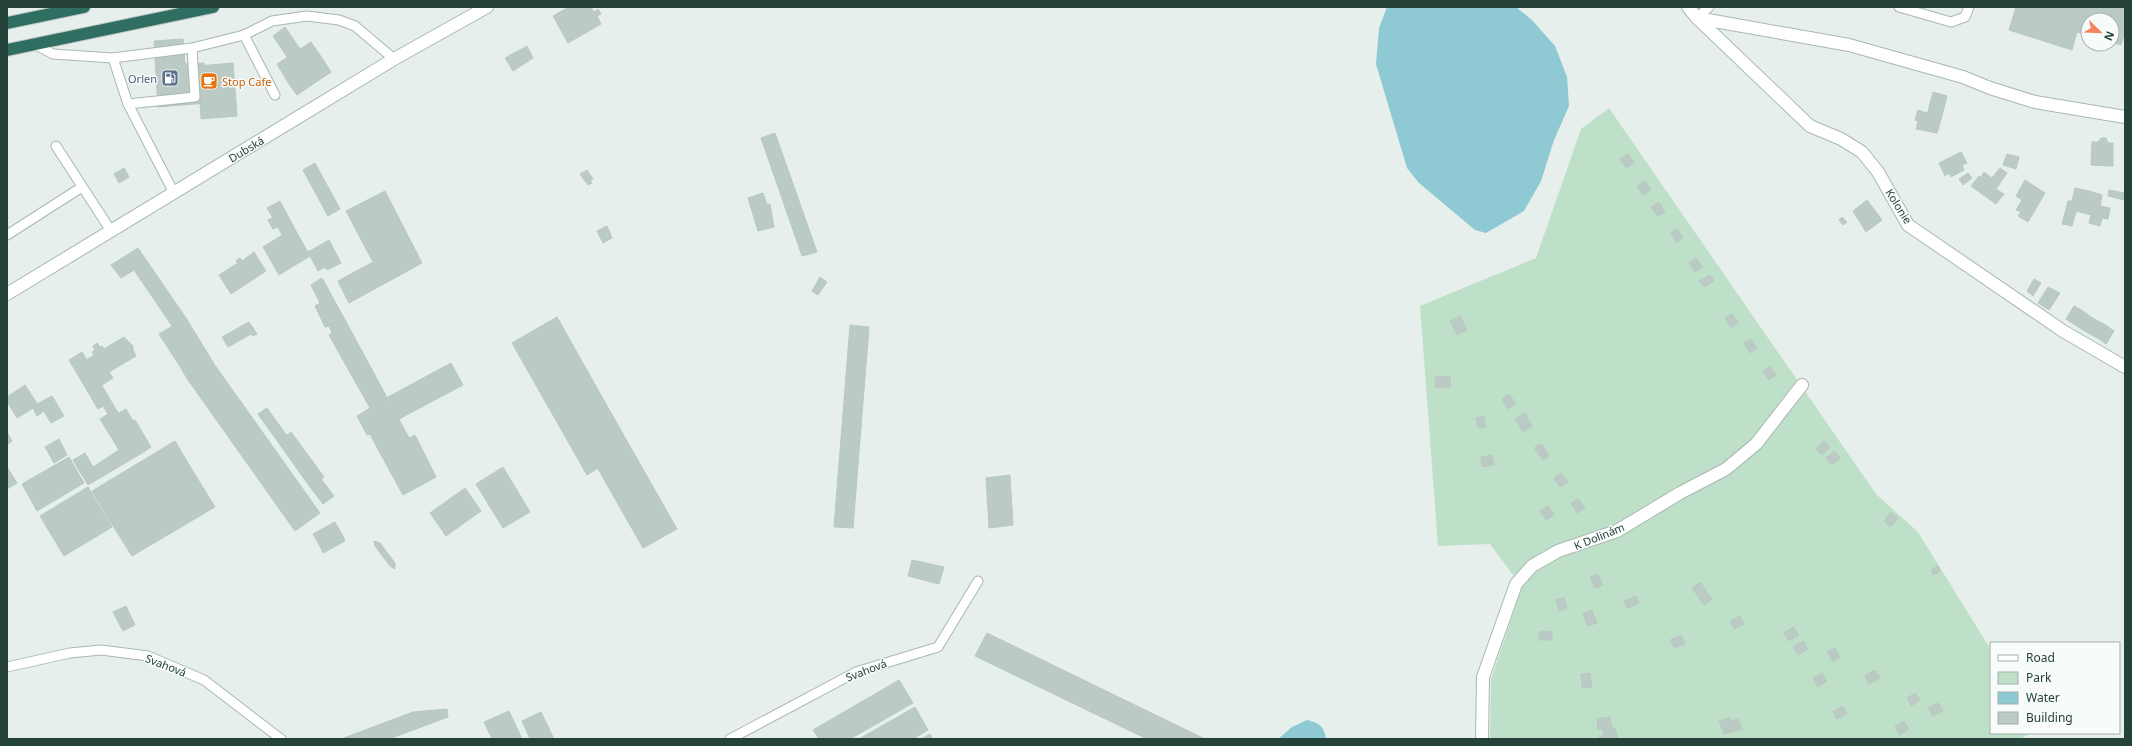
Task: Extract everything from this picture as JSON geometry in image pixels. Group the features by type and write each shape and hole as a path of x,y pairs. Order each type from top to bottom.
{"highway":[{"path":"7,50 213,7"},
{"path":"7,23 79,8"}],"street":[{"name":"Dubská","path":"7,294 394,59 487,7"},
{"name":"Kolonie","path":"1688,7 1697,18 1810,126 1841,139 1862,152 1878,172 1908,225 2063,331 2125,367"},
{"path":"1697,18 1850,45 1963,77 1990,88 2035,102 2125,117"},
{"name":"K Dolinám","path":"1482,739 1483,677 1516,584 1532,566 1558,552 1617,531 1680,493 1726,469 1756,444 1802,385"}],"lane":[{"path":"1697,18 1709,7"},
{"path":"1899,7 1951,22 1965,18 1969,7"},
{"path":"34,44 53,54 113,58 192,48 244,35 272,21 307,16 339,20 356,26 394,59"},
{"path":"244,35 275,95"},
{"path":"128,104 195,97 192,48"},
{"path":"113,58 128,104 174,193"},
{"path":"56,146 111,231"},
{"path":"7,236 82,187"},
{"name":"Svahová","path":"730,739 856,672 938,647 978,581"},
{"name":"Svahová","path":"7,667 70,653 101,650 148,656 204,680 281,739"}],"green space":[{"path":"1609,108 1876,494 1918,532 1990,648 1990,734 2029,734 2020,739 1490,739 1491,679 1522,587 1490,544 1438,546 1420,306 1536,258 1581,129"}],"water":[{"path":"1387,7 1516,7 1532,20 1555,46 1567,77 1569,106 1554,140 1541,181 1524,211 1486,233 1475,230 1419,183 1407,168 1376,64 1379,28"},
{"path":"1307,720 1315,722 1322,728 1326,739 1278,739 1292,727"}],"building":[{"path":"569,7 591,7 594,12 598,9 601,14 597,16 601,24 568,43 553,16"},
{"path":"2016,7 2125,7 2125,31 2121,45 2120,12 2080,12 2080,33 2077,32 2072,50 2009,30"},
{"path":"285,27 300,49 287,57 273,36"},
{"path":"183,39 185,64 204,63 207,103 158,107 154,41"},
{"path":"311,42 324,61 289,84 277,64"},
{"path":"527,46 533,58 513,71 505,58"},
{"path":"324,61 331,72 297,95 289,84"},
{"path":"233,63 237,116 201,119 198,66"},
{"path":"1933,92 1947,96 1940,123 1926,119"},
{"path":"1918,110 1921,111 1918,121 1915,120"},
{"path":"1921,111 1927,113 1926,119 1940,123 1937,133 1916,129"},
{"path":"775,133 817,252 802,256 761,138"},
{"path":"2101,138 2106,138 2108,143 2113,143 2113,166 2091,165 2092,142 2098,142"},
{"path":"1961,152 1967,163 1962,165 1964,170 1951,177 1949,173 1945,176 1939,163"},
{"path":"1628,154 1634,163 1626,168 1620,159"},
{"path":"2007,154 2019,157 2016,169 2003,165"},
{"path":"315,163 340,209 328,216 303,170"},
{"path":"124,168 129,177 119,183 114,174"},
{"path":"2000,168 2007,173 1996,189 1988,183"},
{"path":"587,170 593,179 590,180 592,183 588,185 580,174"},
{"path":"1984,172 1993,179 1988,183 1981,177"},
{"path":"1968,173 1972,178 1963,185 1959,179"},
{"path":"1979,176 1996,189 1989,199 1971,186"},
{"path":"2025,180 2045,193 2028,222 2018,216 2021,212 2016,210 2022,200 2016,196"},
{"path":"1645,181 1651,190 1643,195 1637,186"},
{"path":"2075,188 2089,191 2084,213 2066,209 2068,201 2072,201"},
{"path":"1996,189 2004,194 1996,204 1989,199"},
{"path":"2109,190 2125,193 2124,200 2108,196"},
{"path":"385,191 422,263 349,303 338,281 373,262 346,211"},
{"path":"2089,191 2102,195 2100,206 2110,208 2108,219 2102,218 2100,226 2089,223 2091,215 2084,213"},
{"path":"763,193 767,205 770,204 774,227 758,231 748,198"},
{"path":"1867,200 1882,220 1866,232 1853,211"},
{"path":"280,201 297,233 290,237 287,232 282,235 278,227 273,229 268,220 273,218 267,208"},
{"path":"1659,202 1665,212 1658,216 1651,207"},
{"path":"2066,209 2076,212 2072,226 2062,224"},
{"path":"1842,217 1847,222 1843,225 1839,220"},
{"path":"607,226 612,238 603,243 597,231"},
{"path":"1677,229 1683,238 1676,243 1671,233"},
{"path":"287,232 290,237 297,233 310,256 279,275 263,247"},
{"path":"329,240 341,263 327,270 325,267 318,271 308,252"},
{"path":"138,248 187,321 182,323 181,321 172,326 134,270 121,278 111,265"},
{"path":"254,252 266,271 231,294 219,275 238,263 236,261 240,258 242,261"},
{"path":"1696,258 1703,267 1695,272 1689,263"},
{"path":"1710,275 1714,281 1704,287 1699,281"},
{"path":"820,277 827,282 818,295 812,291"},
{"path":"322,278 344,318 331,326 325,327 315,306 320,303 311,285"},
{"path":"2034,279 2041,283 2033,296 2027,291"},
{"path":"2048,287 2060,293 2049,310 2038,303"},
{"path":"2074,306 2083,311 2075,325 2066,319"},
{"path":"2083,311 2091,317 2083,330 2075,325"},
{"path":"1732,314 1738,323 1731,328 1725,318"},
{"path":"1460,316 1467,330 1457,335 1450,321"},
{"path":"557,317 602,397 568,416 598,468 587,475 512,343"},
{"path":"2091,317 2100,322 2092,335 2083,330"},
{"path":"186,318 205,349 179,365 159,334 181,321 182,323 187,321"},
{"path":"344,318 409,438 380,453 370,434 367,435 357,416 370,408 329,335 332,333 329,326"},
{"path":"249,322 257,334 253,336 251,334 228,347 222,337"},
{"path":"2100,322 2107,326 2099,339 2092,335"},
{"path":"850,325 869,327 853,528 834,527"},
{"path":"2107,326 2114,331 2106,344 2099,339"},
{"path":"124,337 133,346 136,356 109,372 113,378 102,385 86,360 94,355 92,352 95,350 93,346 97,343 104,349"},
{"path":"1751,339 1757,348 1750,353 1744,343"},
{"path":"205,349 214,364 188,380 179,365"},
{"path":"82,352 111,401 98,409 69,360"},
{"path":"451,363 463,385 399,419 388,397"},
{"path":"214,364 320,513 295,531 188,380"},
{"path":"1770,366 1776,375 1769,380 1763,371"},
{"path":"1450,376 1451,387 1436,388 1435,377"},
{"path":"25,385 38,405 17,418 7,401 7,397"},
{"path":"1509,394 1516,404 1508,409 1502,399"},
{"path":"52,396 64,416 51,423 39,403"},
{"path":"602,397 677,529 643,548 568,416"},
{"path":"111,401 142,453 88,485 73,460 85,453 93,467 119,450 100,419 108,414 103,406"},
{"path":"39,403 44,411 37,416 33,408"},
{"path":"267,408 287,436 278,442 258,414"},
{"path":"126,409 133,421 126,425 119,413"},
{"path":"1525,413 1532,426 1523,432 1515,419"},
{"path":"1484,416 1486,427 1478,428 1476,418"},
{"path":"135,420 151,447 142,453 126,425"},
{"path":"7,432 12,441 7,445"},
{"path":"291,432 324,477 310,487 278,442"},
{"path":"415,435 436,477 403,495 380,453"},
{"path":"59,439 67,455 54,463 45,447"},
{"path":"175,441 191,468 108,518 92,491"},
{"path":"1824,441 1830,447 1822,455 1816,449"},
{"path":"1542,444 1549,456 1543,460 1535,449 1536,446"},
{"path":"1834,451 1840,458 1832,465 1826,458"},
{"path":"1492,455 1494,465 1482,467 1481,457"},
{"path":"69,457 84,483 37,511 22,484"},
{"path":"7,467 17,483 7,489"},
{"path":"503,467 530,512 503,528 476,484"},
{"path":"191,468 215,507 132,556 108,518"},
{"path":"1561,473 1568,482 1560,487 1554,478"},
{"path":"1010,475 1013,525 989,528 986,478"},
{"path":"321,479 334,496 323,504 310,487"},
{"path":"88,487 112,527 64,556 40,516"},
{"path":"465,488 481,511 446,536 430,513"},
{"path":"1578,499 1585,508 1577,513 1571,503"},
{"path":"1548,506 1554,515 1546,520 1540,511"},
{"path":"1891,512 1898,518 1891,527 1884,521"},
{"path":"335,522 343,536 321,548 313,534"},
{"path":"343,536 345,541 323,553 321,548"},
{"path":"374,541 380,543 395,563 395,569 390,566 375,546"},
{"path":"912,560 944,567 939,584 908,576"},
{"path":"1938,566 1940,571 1933,575 1931,570"},
{"path":"1598,574 1603,585 1595,588 1590,577"},
{"path":"1700,582 1712,599 1704,605 1692,588"},
{"path":"1636,596 1639,603 1627,608 1624,601"},
{"path":"1564,597 1567,608 1559,611 1556,600"},
{"path":"126,606 135,625 123,631 113,612"},
{"path":"1592,610 1597,623 1587,626 1583,613"},
{"path":"1740,616 1744,624 1734,629 1730,621"},
{"path":"1794,627 1799,635 1789,641 1784,633"},
{"path":"1552,631 1552,640 1539,640 1539,632"},
{"path":"987,633 1102,689 1091,712 975,656"},
{"path":"1681,635 1685,644 1674,648 1670,640"},
{"path":"1803,641 1808,649 1798,655 1793,647"},
{"path":"1835,648 1840,657 1833,662 1827,652"},
{"path":"1875,670 1880,678 1869,684 1865,676"},
{"path":"1590,673 1592,687 1582,688 1581,674"},
{"path":"1822,673 1827,681 1818,687 1813,678"},
{"path":"899,680 913,703 850,739 819,739 813,730"},
{"path":"1102,689 1205,739 1147,739 1091,712"},
{"path":"1915,693 1920,700 1911,706 1907,698"},
{"path":"1938,703 1943,711 1933,716 1928,708"},
{"path":"1843,706 1847,714 1837,719 1833,711"},
{"path":"915,707 928,730 913,739 859,739"},
{"path":"447,709 448,717 389,739 341,739 413,712"},
{"path":"509,711 522,739 492,739 484,722"},
{"path":"541,712 554,739 530,739 522,721"},
{"path":"1610,717 1612,728 1598,730 1597,719"},
{"path":"1730,718 1731,721 1738,719 1742,729 1724,734 1719,721"},
{"path":"1904,721 1909,729 1900,735 1895,727"},
{"path":"1615,728 1618,739 1600,739 1599,736 1603,736 1603,730"},
{"path":"930,734 933,739 921,739"}],"place":[{"name":"Orlen","path":"170,78"},
{"name":"Stop Cafe","path":"209,81"}]}
